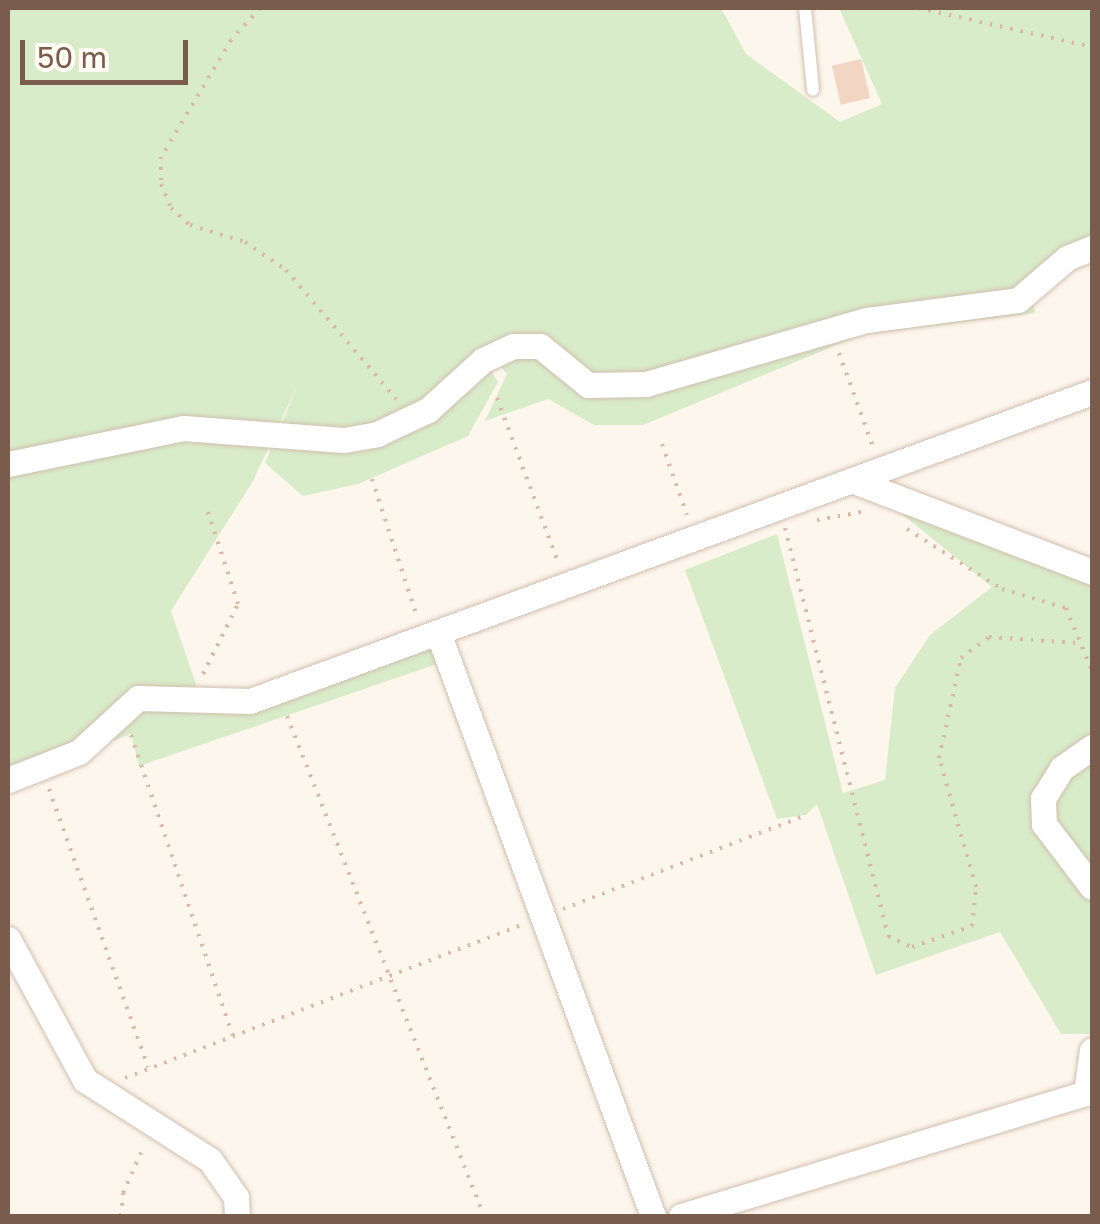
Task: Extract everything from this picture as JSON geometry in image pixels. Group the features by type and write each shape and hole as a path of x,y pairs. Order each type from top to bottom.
{"street":[{"path":"8,464 183,428 344,440 414,417 483,360 513,346 540,346 588,384 646,384 867,320 1018,300 1067,258 1092,248"},
{"path":"8,780 42,770 79,752 138,698 198,695 246,702 1092,392"},
{"path":"854,481 1092,572"},
{"path":"432,637 545,916 653,1216"},
{"path":"1092,747 1062,768 1043,798 1044,824 1092,886"},
{"path":"11,951 85,1080 210,1160 236,1197 237,1216"},
{"path":"681,1216 1089,1092 1092,1050"}],"lane":[{"path":"805,8 813,90"}],"path":[{"path":"260,8 231,40 161,157 161,184 171,208 190,225 245,242 286,270 323,320 414,417"},
{"path":"918,8 1092,48"},
{"path":"837,348 881,471"},
{"path":"497,398 567,587"},
{"path":"662,444 696,540"},
{"path":"372,479 432,637"},
{"path":"780,509 813,521 868,510 884,518"},
{"path":"780,509 888,936 912,947 972,926 976,887 939,758 962,658 989,637 1079,643"},
{"path":"198,695 238,604 208,512"},
{"path":"901,526 1002,589 1066,608 1092,672"},
{"path":"123,712 233,1036"},
{"path":"287,716 484,1216"},
{"path":"42,770 149,1069"},
{"path":"97,1089 806,815"},
{"path":"121,1216 123,1193 153,1124"}],"green space":[{"path":"8,8 721,8 746,54 840,122 882,104 839,8 1092,8 1092,247 1031,299 1036,313 861,335 643,425 594,425 548,399 485,421 507,374 492,356 485,360 498,382 468,436 358,484 303,496 265,463 299,382 253,481 171,611 199,693 250,701 434,636 440,663 139,766 131,734 8,780"},
{"path":"870,488 1092,572 1092,1034 1061,1034 1000,932 876,975 817,804 806,815 777,819 685,570 777,534 843,793 885,780 895,688 930,635 992,587"}],"building":[{"path":"861,59 870,98 841,105 832,66"}]}
